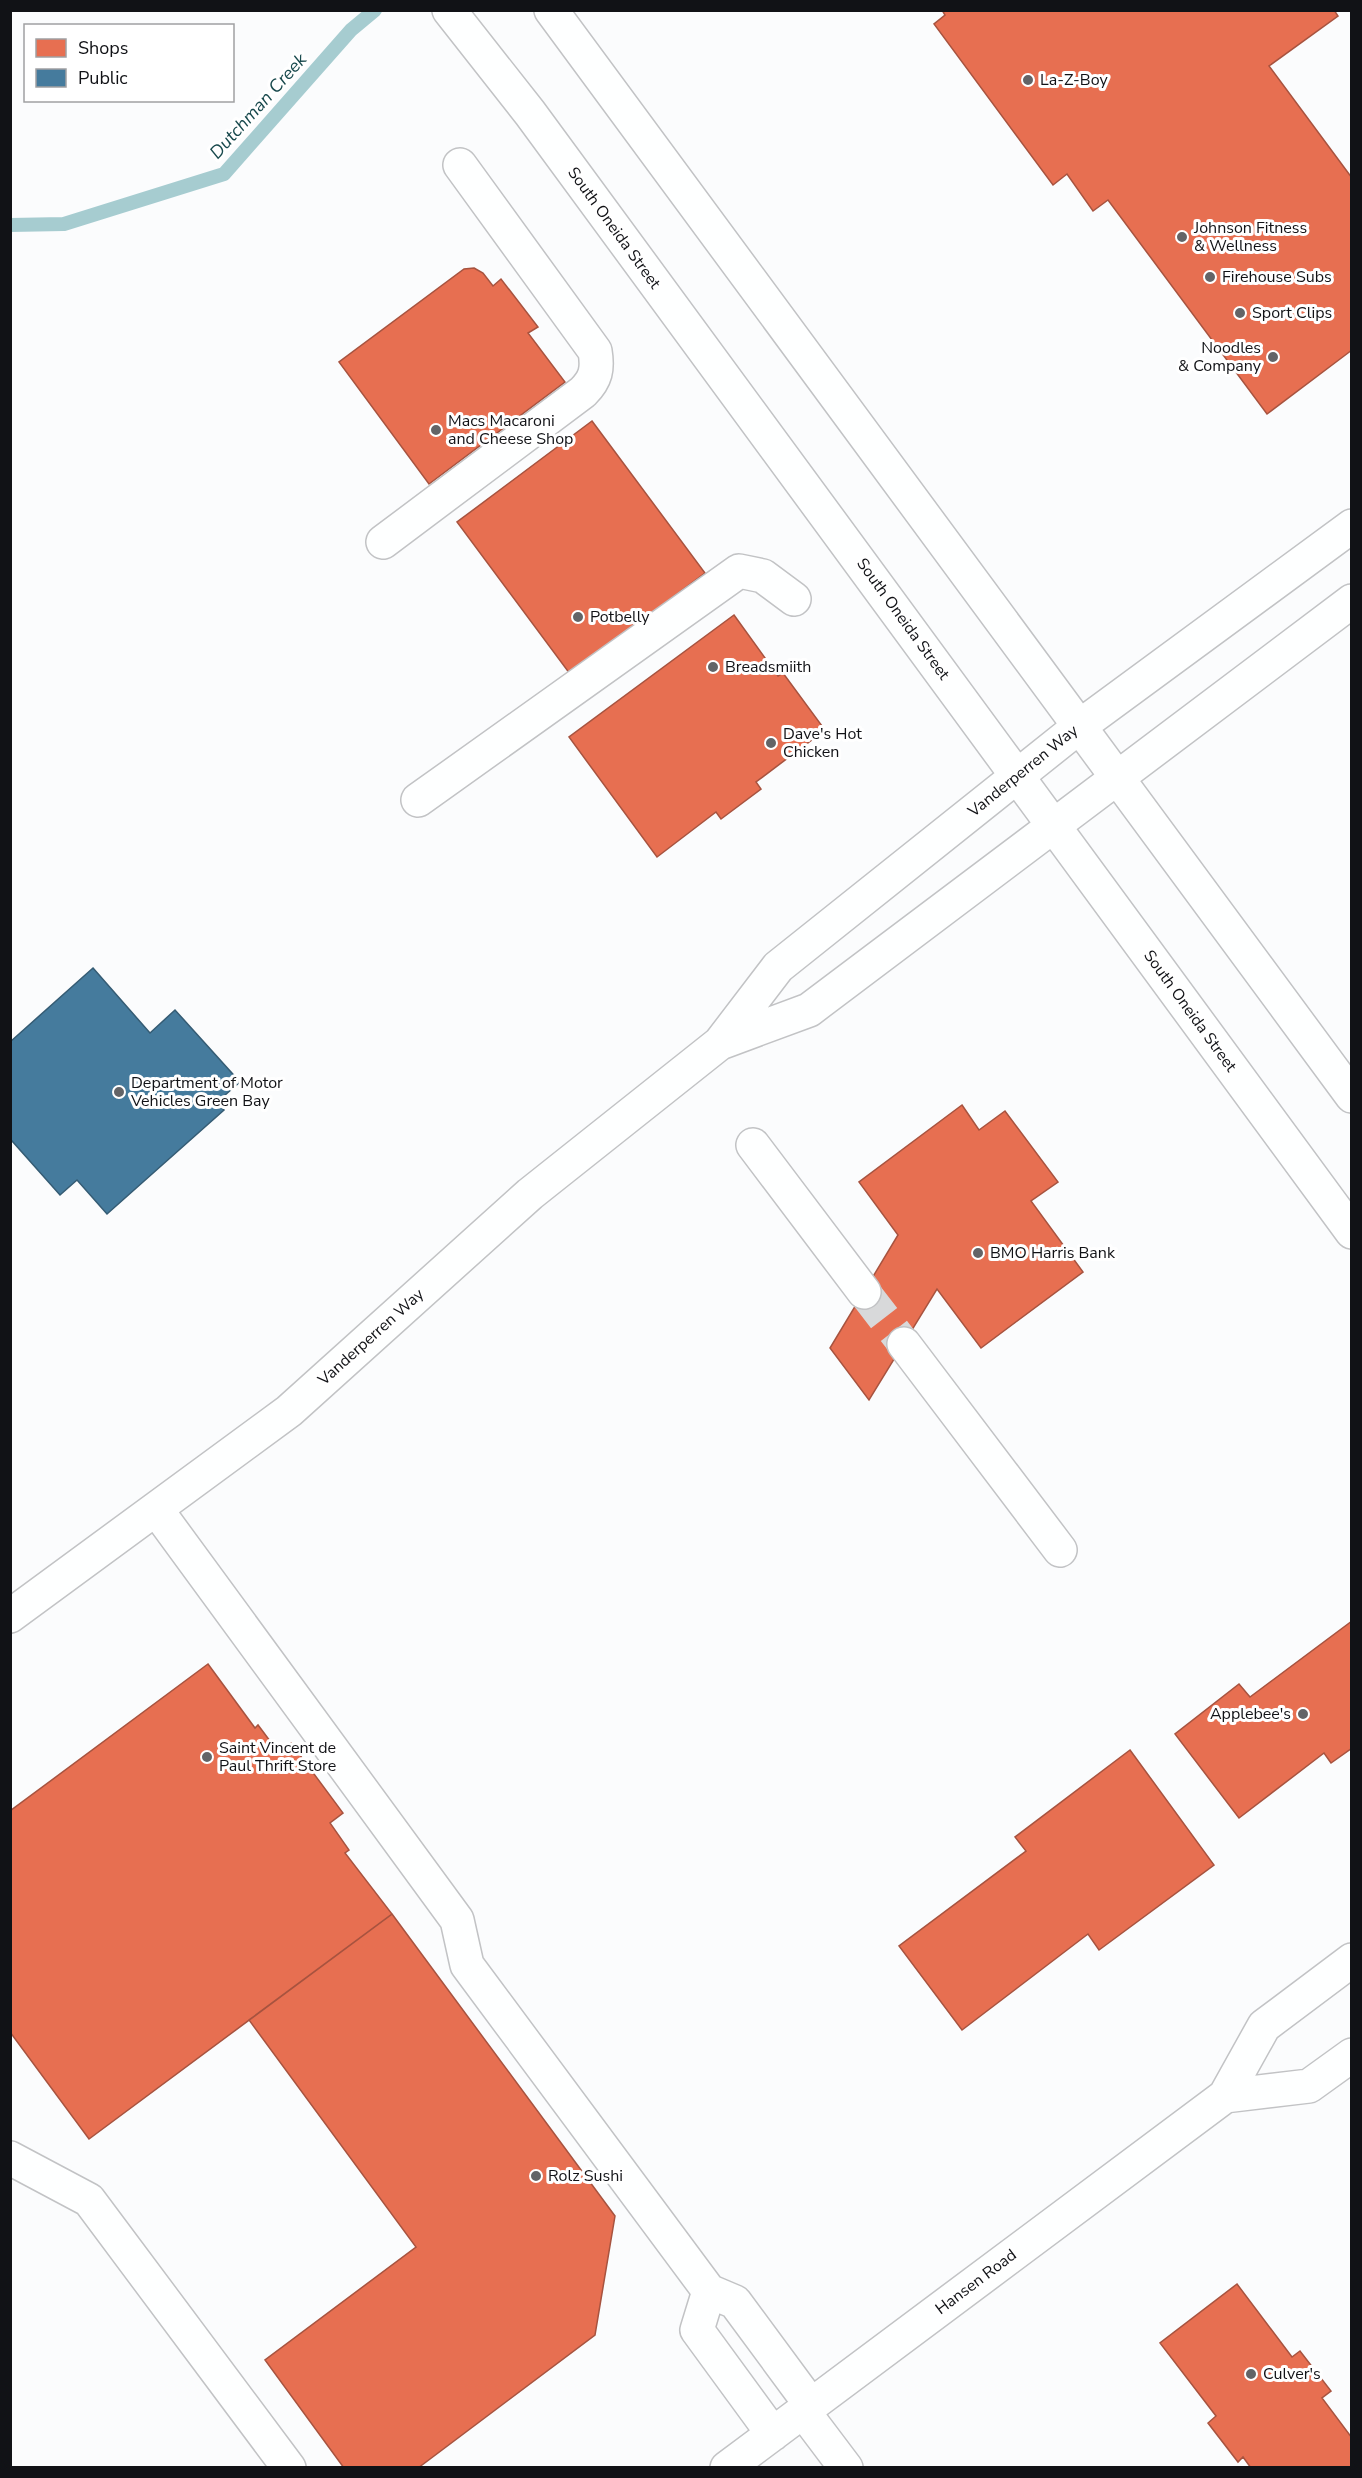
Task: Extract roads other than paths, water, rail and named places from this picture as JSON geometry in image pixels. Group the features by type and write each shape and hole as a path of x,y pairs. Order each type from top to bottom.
{"street":[{"name":"South Oneida Street","path":"449,10 530,113 1352,1232"},
{"path":"551,10 1352,1095"},
{"path":"383,542 583,392 592,382 597,368 595,351 460,165"},
{"name":"Vanderperren Way","path":"10,1616 289,1412 530,1194 720,1043 778,967 1080,726 1352,526"},
{"path":"418,800 739,571 763,576 794,599"},
{"name":"Vanderperren Way","path":"720,1043 809,1010 1352,601"},
{"path":"753,1145 864,1292"},
{"path":"904,1344 1060,1551"},
{"path":"156,1509 457,1920 467,1965 710,2291 735,2302 846,2468"},
{"name":"Hansen Road","path":"727,2468 1225,2096 1264,2026 1352,1960"},
{"name":"Hansen Road","path":"1225,2096 1309,2086 1352,2055"},
{"path":"10,2158 89,2200 289,2468"},
{"path":"710,2291 697,2330 772,2434"}],"waterway":[{"name":"Dutchman Creek","path":"10,225 64,224 224,174 351,30 375,10"}],"tunnel":[{"path":"864,1292 904,1344"}],"place":[{"name":"La-Z-Boy","path":"1028,80"},
{"name":"Johnson Fitness & Wellness","path":"1182,237"},
{"name":"Firehouse Subs","path":"1210,277"},
{"name":"Sport Clips","path":"1240,313"},
{"name":"Noodles & Company","path":"1273,357"},
{"name":"Macs Macaroni and Cheese Shop","path":"436,430"},
{"name":"Potbelly","path":"578,617"},
{"name":"Breadsmiith","path":"713,667"},
{"name":"Dave's Hot Chicken","path":"771,743"},
{"name":"Department of Motor Vehicles Green Bay","path":"119,1092"},
{"name":"BMO Harris Bank","path":"978,1253"},
{"name":"Applebee's","path":"1303,1714"},
{"name":"Saint Vincent de Paul Thrift Store","path":"207,1757"},
{"name":"Rolz Sushi","path":"536,2176"},
{"name":"Culver's","path":"1251,2374"}]}
